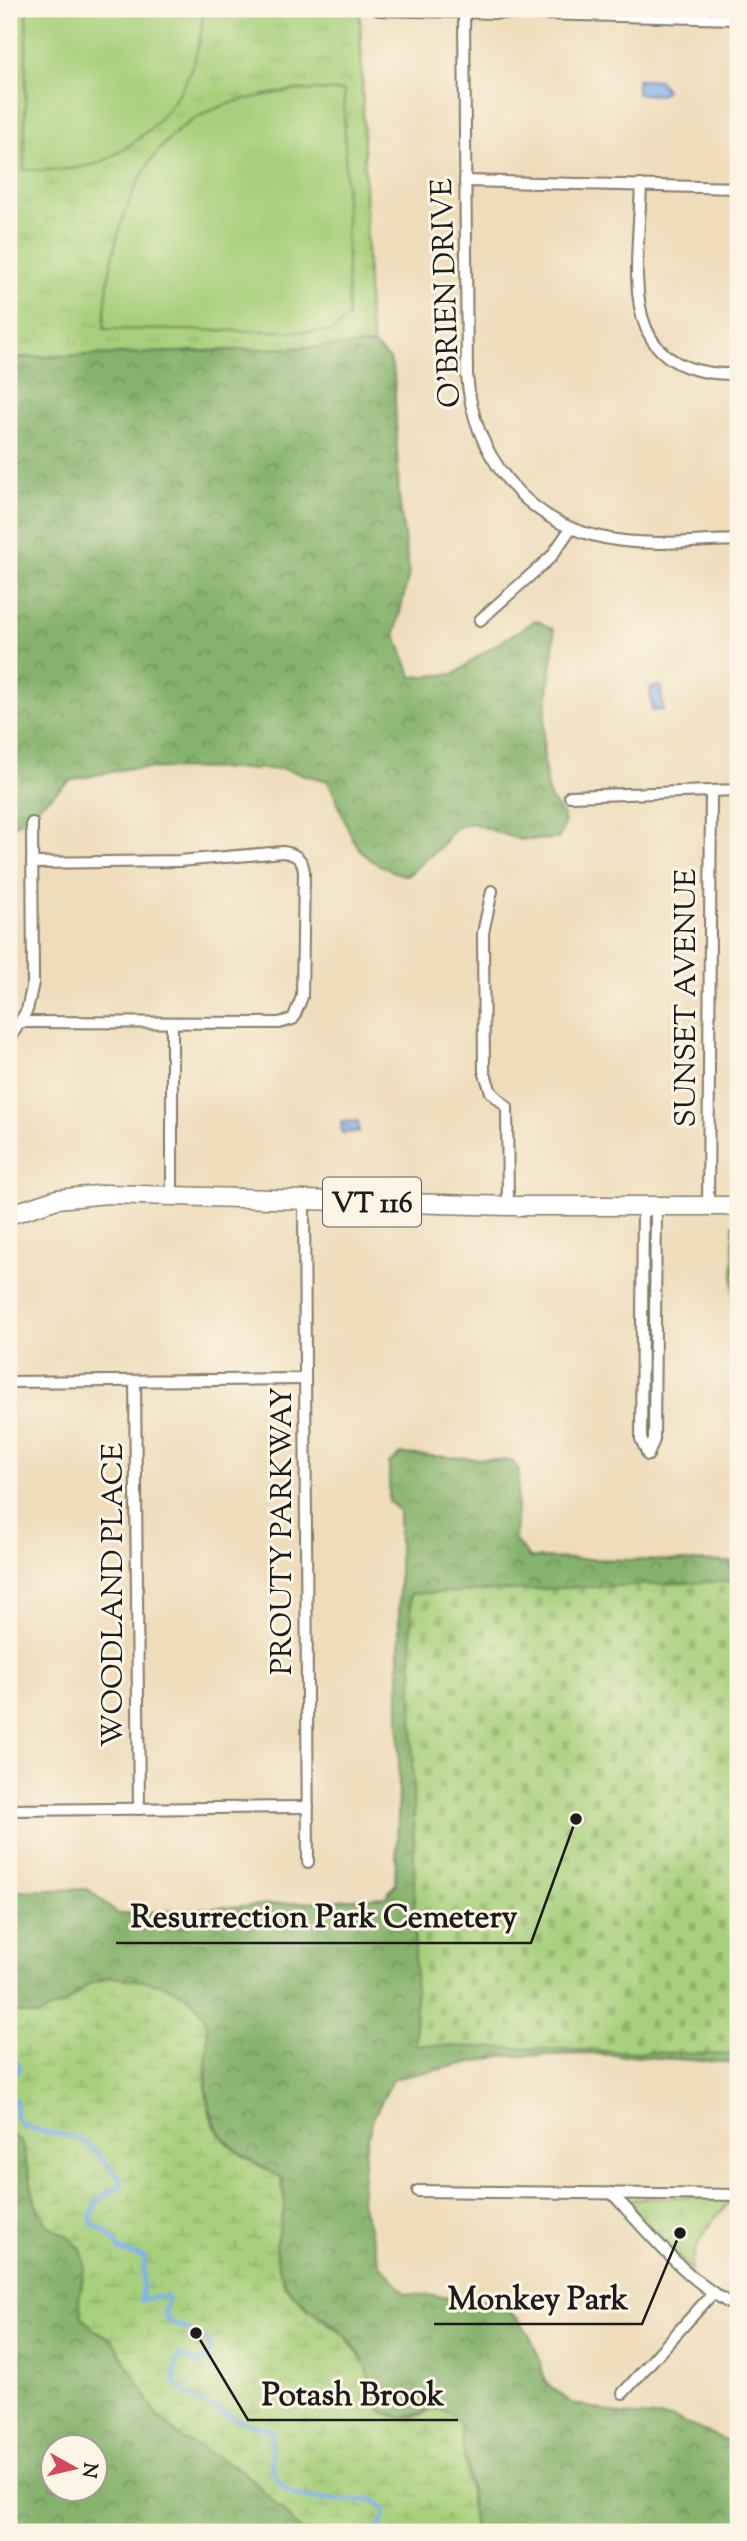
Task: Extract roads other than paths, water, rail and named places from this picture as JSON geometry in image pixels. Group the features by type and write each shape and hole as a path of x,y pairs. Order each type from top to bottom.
{"main road":[{"name":"VT 116","path":"9,1213 41,1203 81,1196 172,1194 508,1206 738,1206"}],"street":[{"path":"377,10 738,19"},
{"name":"O'BRIEN DRIVE","path":"464,13 467,375 474,421 488,453 508,482 533,506 571,528 625,541 738,540"},
{"path":"465,181 738,188"},
{"path":"641,185 638,279 647,332 654,346 675,365 702,374 738,374"},
{"path":"480,620 551,558 571,528"},
{"path":"570,796 738,790"},
{"name":"SUNSET AVENUE","path":"708,1206 710,792"},
{"path":"9,1040 31,1000 33,983 32,823"},
{"path":"21,1022 279,1023 293,1019 298,1013 302,997 302,860 283,852 179,861 32,863"},
{"path":"492,891 484,933 484,1071 491,1092 507,1108 508,1206"},
{"path":"172,1023 172,1194"},
{"name":"PROUTY PARKWAY","path":"304,1200 308,1861"},
{"path":"649,1206 654,1440 648,1455 641,1439 649,1206"},
{"path":"9,1382 305,1379"},
{"name":"WOODLAND PLACE","path":"135,1381 139,1809"},
{"path":"9,1810 308,1807"},
{"path":"418,2191 738,2195"},
{"path":"612,2193 665,2251 713,2293 738,2308"},
{"path":"623,2393 713,2293"}],"water":[{"path":"637,79 659,80 666,90 660,95 637,94"},
{"path":"661,686 663,710 652,711 650,688"},
{"path":"358,1121 359,1132 342,1133 341,1122"}],"waterway":[{"path":"9,2020 14,2023 14,2029 9,2032"},
{"path":"9,2056 18,2063 19,2069 9,2079"},
{"path":"9,2093 16,2100 16,2116 19,2122 35,2129 81,2140 121,2177 120,2188 105,2195 96,2206 90,2217 93,2224 110,2235 121,2251 145,2258 141,2300 165,2296 168,2298 164,2313 166,2319 206,2339 211,2351 201,2364 178,2356 174,2381 207,2405 246,2423 272,2431 271,2458 276,2477 285,2489 298,2496 314,2499 375,2501 384,2509 384,2521 374,2532"}],"place":[{"name":"Resurrection Park Cemetery","path":"576,1819"},
{"name":"Monkey Park","path":"680,2233"},
{"name":"Potash Brook","path":"196,2333"}]}
